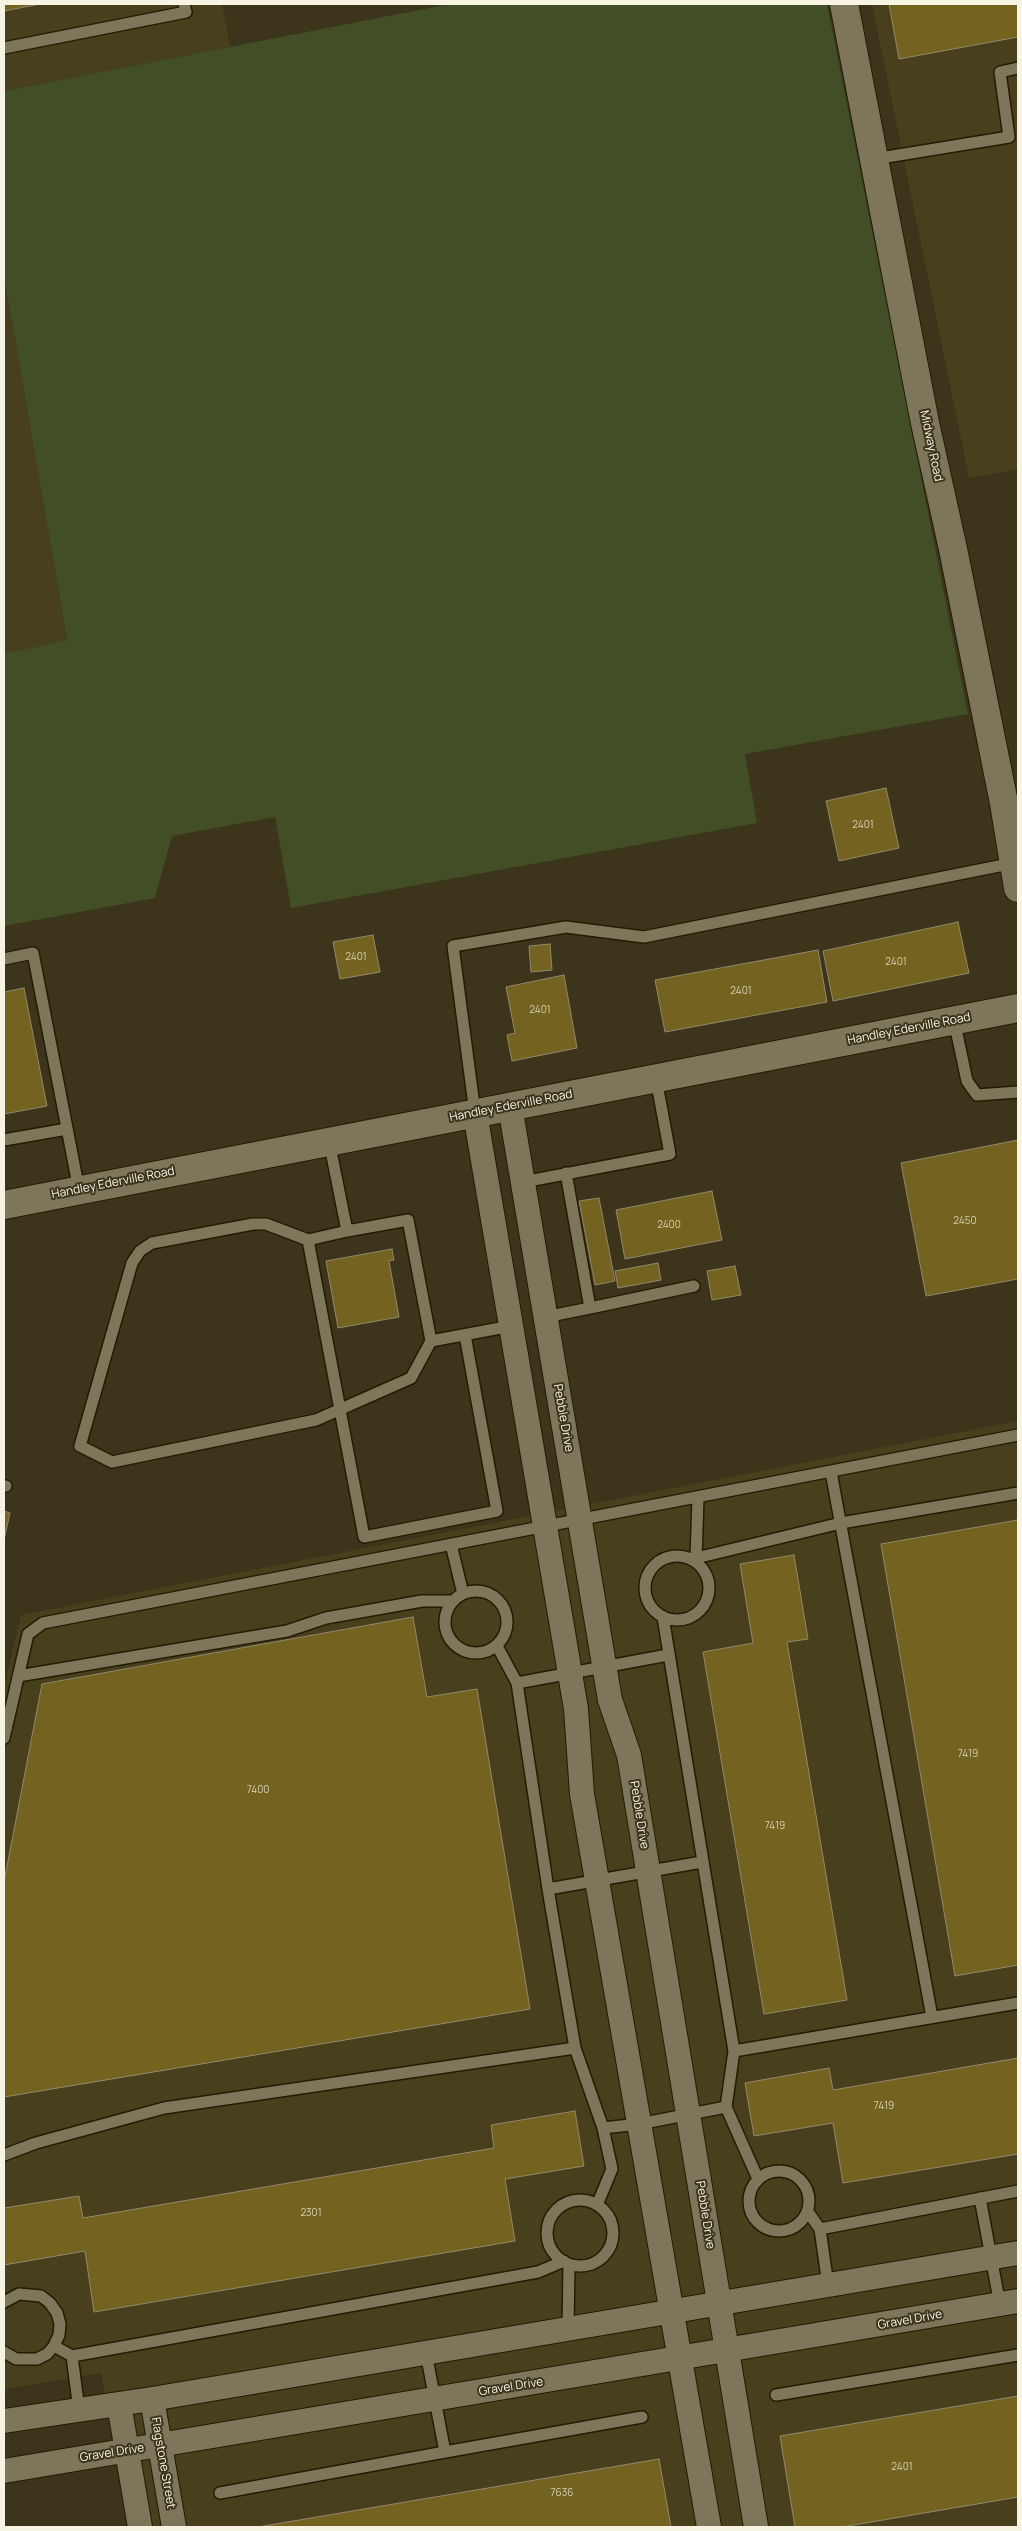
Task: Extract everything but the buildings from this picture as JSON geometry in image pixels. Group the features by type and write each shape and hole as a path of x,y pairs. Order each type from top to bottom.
{"main road":[{"name":"Midway Road","path":"844,4 925,423 1011,804 1016,876"},
{"name":"Handley Ederville Road","path":"4,1205 1018,1008"}],"street":[{"name":"Pebble Drive","path":"510,1106 610,1700 629,1755 756,2527"},
{"path":"475,1113 576,1709 582,1794 709,2527"},
{"path":"498,1249 533,1242"},
{"path":"518,1369 553,1362"},
{"path":"4,2421 152,2399 1018,2253"},
{"name":"Gravel Drive","path":"4,2471 1009,2303"},
{"name":"Flagstone Street","path":"152,2399 174,2527"},
{"path":"119,2404 140,2527"}],"lane":[{"path":"4,48 186,12 184,4"},
{"path":"874,159 1008,137 1000,72 1018,68"},
{"path":"475,1113 453,946 566,927 644,937 1016,876"},
{"path":"4,959 33,953 79,1190"},
{"path":"954,1020 966,1081 977,1095 1018,1092"},
{"path":"522,1182 670,1154 656,1078"},
{"path":"4,1140 67,1129"},
{"path":"329,1141 346,1231"},
{"path":"566,1173 590,1308"},
{"path":"408,1220 431,1341 411,1378 316,1420 112,1462 80,1446 132,1263 140,1251 152,1243 252,1224 266,1224 308,1240 408,1220"},
{"path":"308,1240 364,1537 497,1511 465,1335"},
{"path":"545,1316 694,1286"},
{"path":"431,1341 511,1326"},
{"path":"4,1738 28,1634 43,1623 545,1526 580,1521 1018,1435"},
{"path":"831,1472 932,2017"},
{"path":"698,1498 694,1559 706,1573 709,1583 706,1603 692,1617 672,1620 662,1617 648,1603 645,1583 648,1573 662,1559 672,1556 694,1559 841,1523 1018,1493"},
{"path":"451,1544 463,1594"},
{"path":"482,1591 491,1594 505,1609 507,1628 497,1646 480,1654 461,1649 454,1643 445,1626 446,1616 453,1601 463,1594 482,1591"},
{"path":"18,1676 287,1631 326,1618 374,1609 422,1601 453,1601"},
{"path":"662,1617 734,2051 726,2108 758,2179"},
{"path":"497,1646 517,1683 548,1889 575,2048 603,2128 612,2169 597,2204"},
{"path":"517,1683 668,1655"},
{"path":"548,1889 648,1873 702,1862"},
{"path":"734,2051 1018,2002"},
{"path":"4,2155 36,2143 164,2108 575,2048"},
{"path":"603,2128 639,2124 726,2108"},
{"path":"808,2212 794,2228 774,2232 764,2228 751,2215 748,2205 752,2186 758,2179 775,2171 794,2175 808,2191 808,2212 820,2229 828,2285"},
{"path":"820,2229 1018,2191"},
{"path":"980,2198 990,2258 1009,2303"},
{"path":"572,2200 583,2200 597,2204 609,2216 613,2227 609,2249 592,2264 580,2266 566,2262 553,2251 548,2241 547,2231 555,2211 572,2200"},
{"path":"566,2262 568,2329"},
{"path":"54,2346 72,2356 538,2272 566,2262"},
{"path":"4,2302 19,2294 30,2293 41,2296 50,2303 57,2313 60,2324 59,2335 54,2346 47,2354 26,2361 16,2359 4,2352"},
{"path":"426,2353 445,2452"},
{"path":"776,2395 1018,2355"},
{"path":"72,2356 79,2410"},
{"path":"220,2493 642,2417"}],"shaded area":[{"path":"4,4 222,4 230,47 4,91"},
{"path":"872,4 1018,4 1018,469 969,478"},
{"path":"4,276 67,641 4,654"},
{"path":"1018,1421 1018,2527 127,2527 101,2373 4,2389 4,1687 21,1615"}],"green space":[{"path":"450,4 827,4 968,714 745,754 757,823 291,908 275,817 172,836 155,898 4,926 4,654 67,640 4,276 4,91"}]}
